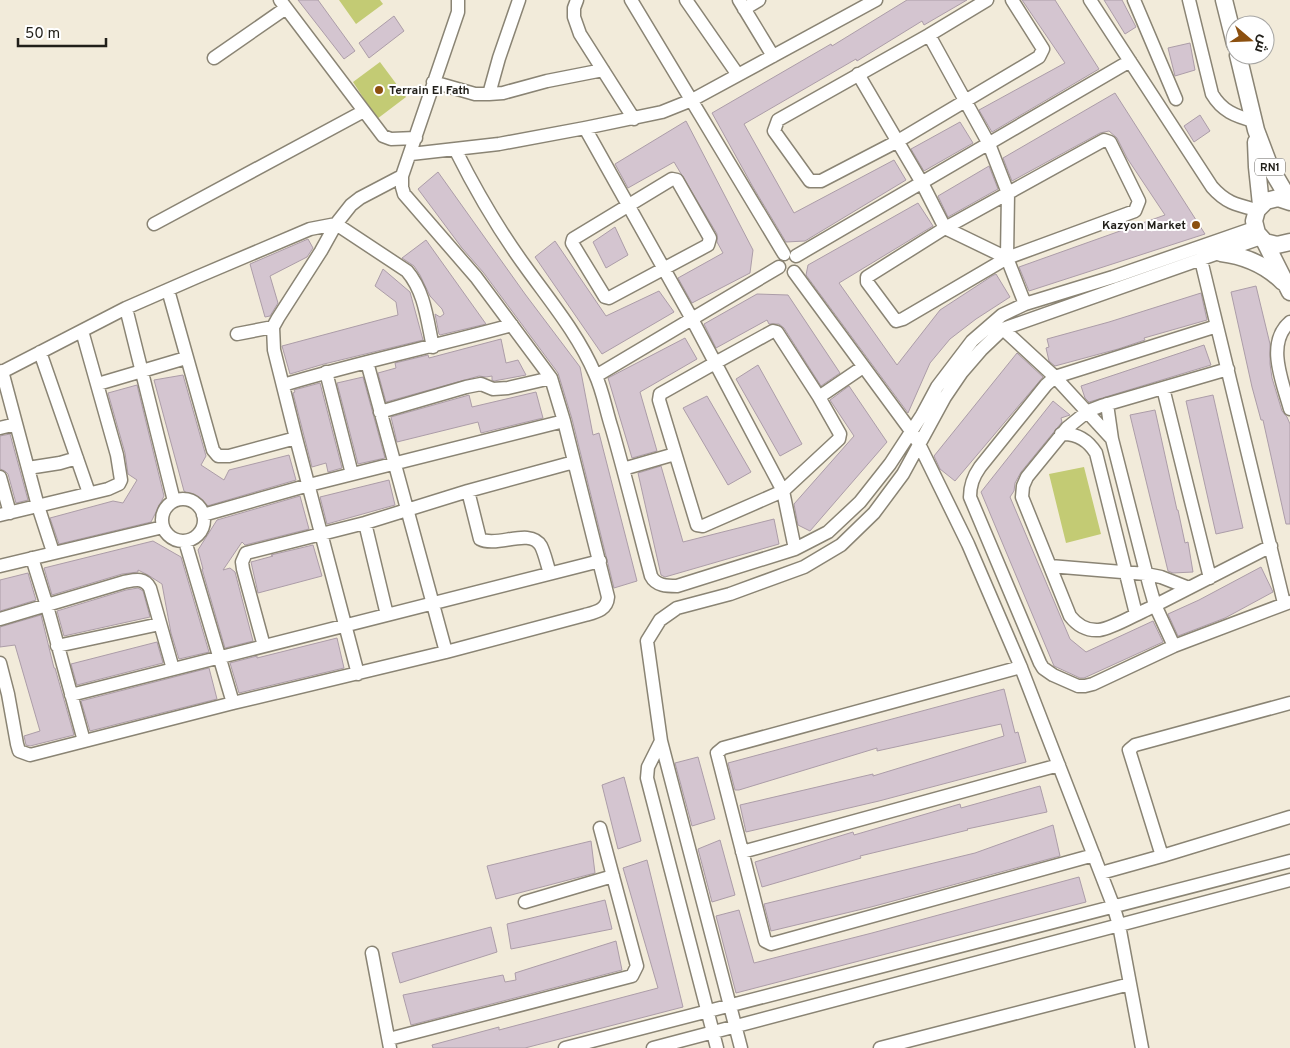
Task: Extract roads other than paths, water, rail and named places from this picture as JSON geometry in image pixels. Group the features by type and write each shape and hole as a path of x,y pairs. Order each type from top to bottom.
{"main road":[{"path":"1224,0 1228,15"},
{"name":"RN1","path":"1240,65 1255,125 1270,166 1290,201"},
{"name":"RN1","path":"1255,125 1259,207 1254,222 1260,236"},
{"name":"RN1","path":"1259,207 1266,201 1278,198 1290,201"},
{"path":"1260,236 1277,245 1290,242"},
{"path":"1260,236 1288,288"},
{"path":"1221,253 1236,255 1264,266 1288,288"}],"street":[{"path":"0,663 20,751 30,755 233,703 446,652 599,611 608,603 600,561 551,378 476,277 404,194 402,187 402,176 411,154 432,82 458,12 458,0"},
{"path":"489,94 519,0"},
{"path":"577,0 574,8 574,17 580,34 634,119"},
{"path":"631,0 790,255 799,263 794,272 784,273 779,267 779,259 790,255 922,183 1130,61"},
{"path":"686,0 738,75"},
{"path":"759,0 741,5 773,56"},
{"path":"987,0 778,120 774,131 810,181 821,182 898,141 1040,57 1043,49 1012,0"},
{"path":"1090,0 1212,187 1221,197 1233,204 1259,207"},
{"path":"1134,0 1176,99"},
{"path":"1189,0 1212,94 1217,103 1225,110 1255,125"},
{"path":"411,154 499,144 662,112 692,100 871,1"},
{"path":"214,58 283,4 387,139 416,138"},
{"path":"929,35 988,144 1008,193 1007,258 1026,304"},
{"path":"432,82 475,94 489,94 503,93 547,81 603,70"},
{"path":"858,74 922,183 945,228 1007,258"},
{"path":"154,224 364,111"},
{"path":"585,128 692,319 783,491 795,549"},
{"path":"1104,140 1110,142 1139,201 1135,211 1007,258 904,319 896,321 867,282 867,277 945,228 1104,140"},
{"path":"455,149 469,176 524,265 577,338 596,376 651,576 653,580 664,586 677,586 795,549 828,532 860,502 890,464 912,431 937,387 972,341 1002,315 1026,304 1104,280 1260,236"},
{"path":"358,674 283,385 273,340 273,327 322,251 336,224 356,201 402,176"},
{"path":"672,179 677,180 710,238 708,245 609,298 605,296 572,243 573,239 628,205 672,179"},
{"path":"53,552 38,506 1,372 126,308 310,229 336,224 407,271 415,280 424,301 433,347"},
{"path":"741,1048 661,741 648,641 660,620 677,608 730,594 804,567 841,545 874,513 903,474 945,396 962,372 981,350 1003,330 1221,253 1260,236"},
{"path":"1201,260 1271,546 1287,602 1174,646 1093,684 1078,686 1052,675 1040,663 970,497 970,486 974,476 1046,385 1055,377 1217,326"},
{"path":"596,376 779,267"},
{"path":"794,272 912,431 968,544 1021,667 1113,906 1119,926 1142,1048"},
{"path":"168,290 213,450 218,456 229,456 296,438"},
{"path":"126,308 174,501"},
{"path":"1290,322 1286,325 1280,336 1277,348 1278,361 1290,410"},
{"path":"283,385 326,372 433,347 512,325"},
{"path":"236,334 273,327"},
{"path":"1003,330 1055,377 1112,439"},
{"path":"0,476 5,514 119,484 122,476 82,331"},
{"path":"773,331 777,332 819,397 840,434 839,439 783,491 703,526 697,525 658,400 660,394 715,362 773,331"},
{"path":"40,352 89,493"},
{"path":"98,384 186,358"},
{"path":"366,362 446,652"},
{"path":"819,397 863,367"},
{"path":"1228,369 1107,404 1088,412 1073,422 1061,434 1027,477 1022,492 1024,502 1070,616 1083,628 1092,630 1101,630 1156,605 1271,546"},
{"path":"326,372 352,474"},
{"path":"380,412 481,384 493,389 508,388 551,378"},
{"path":"1162,388 1210,578"},
{"path":"1107,404 1112,439 1146,574 1156,605 1174,646"},
{"path":"203,515 352,474 564,421"},
{"path":"0,428 16,424"},
{"path":"1061,434 1075,435 1082,438 1096,453 1136,614"},
{"path":"623,469 675,454"},
{"path":"28,468 77,458"},
{"path":"264,646 243,569 246,553 366,523 468,491 574,462"},
{"path":"468,491 480,539 484,542 522,538 535,540 540,545 550,573"},
{"path":"181,499 190,500 198,505 203,515 204,522 201,531 194,538 185,541 171,538 163,527 163,513 168,505 174,501 181,499"},
{"path":"366,523 387,615"},
{"path":"0,566 163,527"},
{"path":"185,541 233,703"},
{"path":"32,558 84,740"},
{"path":"71,695 600,561"},
{"path":"1050,566 1146,574 1161,577 1189,588"},
{"path":"0,619 124,582 143,580 147,582 150,588 173,669"},
{"path":"57,646 160,624"},
{"path":"1021,667 723,748 717,752 764,941 771,944 1094,856"},
{"path":"1162,856 1129,750 1135,745 1290,702"},
{"path":"661,741 648,767 648,778 717,1048"},
{"path":"742,852 1059,765"},
{"path":"1101,873 1290,817"},
{"path":"372,953 390,1043 632,976 637,966 600,828"},
{"path":"566,1048 1290,860"},
{"path":"526,902 613,876"},
{"path":"653,1048 1290,880"},
{"path":"880,1048 1130,984"}],"place":[{"name":"Terrain El Fath","path":"379,90"},
{"name":"Kazyon Market","path":"1196,225"}]}
